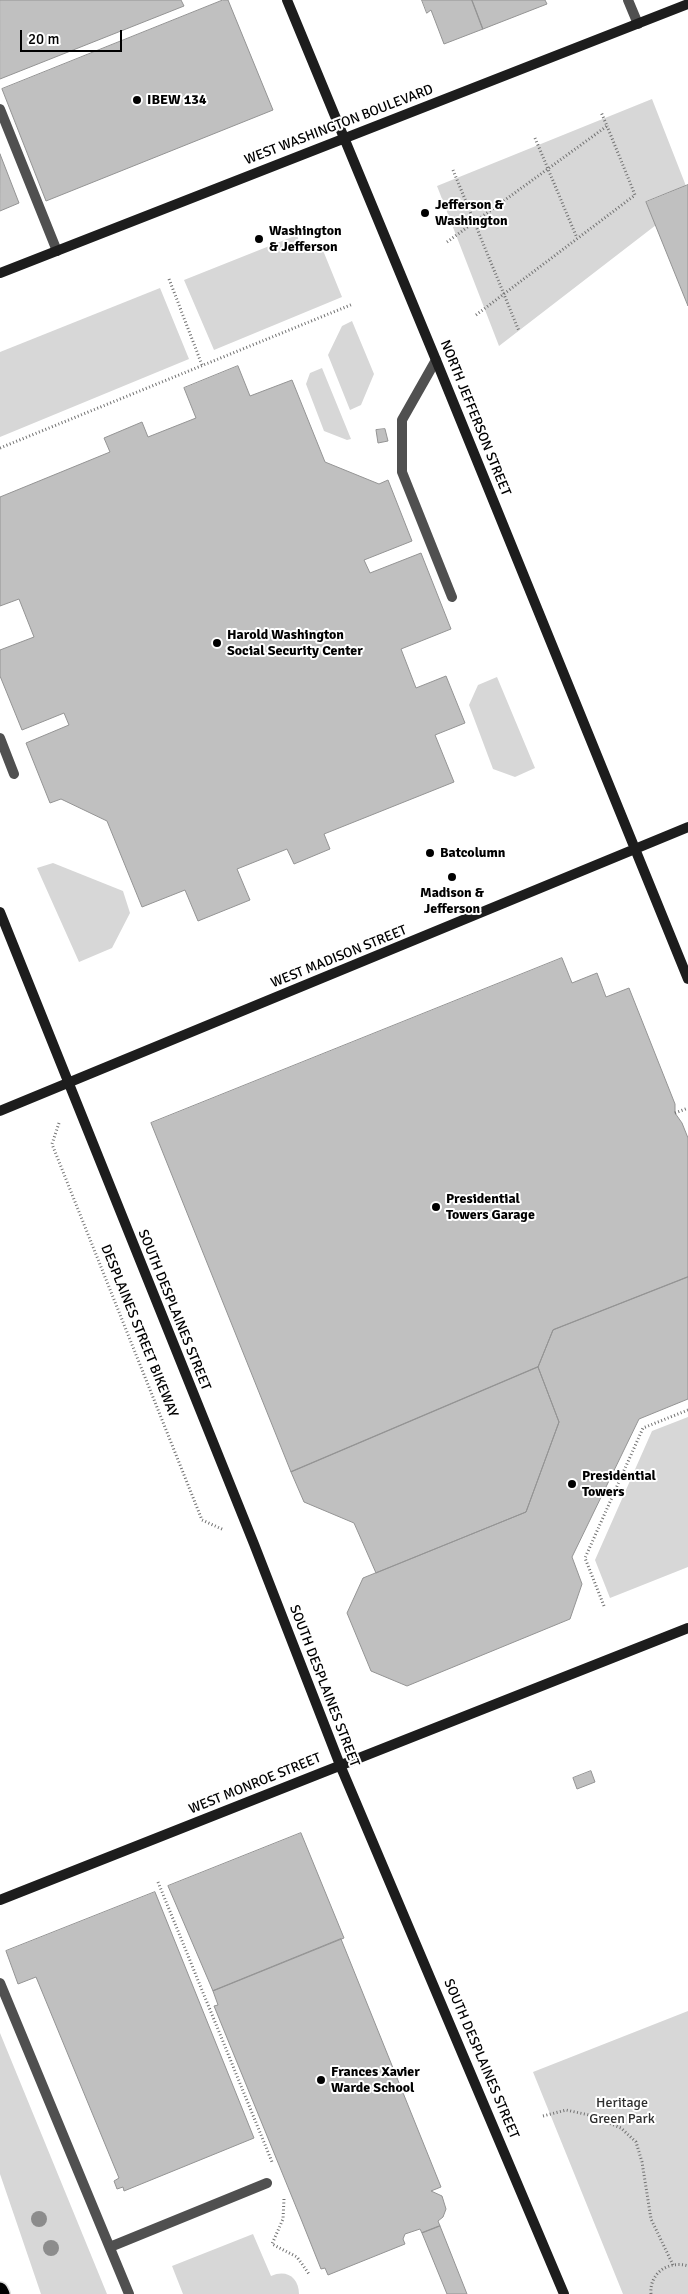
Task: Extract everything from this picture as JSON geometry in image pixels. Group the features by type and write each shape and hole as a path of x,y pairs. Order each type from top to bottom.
{"highway":[{"path":"0,2290 2,2294"}],"main road":[{"name":"NORTH JEFFERSON STREET","path":"287,0 688,979"},
{"name":"WEST WASHINGTON BOULEVARD","path":"0,273 688,4"},
{"name":"WEST MADISON STREET","path":"0,1111 70,1084 688,827"},
{"name":"SOUTH DESPLAINES STREET","path":"0,912 340,1765 427,1965 564,2294"},
{"name":"WEST MONROE STREET","path":"0,1900 688,1628"}],"lane":[{"path":"628,0 638,24"},
{"path":"0,110 57,250"},
{"path":"436,360 402,420 400,450 402,472 452,597"},
{"path":"0,738 14,774"},
{"path":"0,1983 130,2294"},
{"path":"110,2247 267,2183"}],"path":[{"path":"476,315 635,195 601,112"},
{"path":"447,242 607,126"},
{"path":"535,138 577,238"},
{"path":"453,170 518,331"},
{"path":"169,279 202,365"},
{"path":"0,448 353,304"},
{"path":"675,1113 688,1108"},
{"name":"DESPLAINES STREET BIKEWAY","path":"55,1151 202,1520"},
{"path":"604,1606 585,1558 643,1428 688,1410"},
{"path":"158,1882 275,2170"},
{"path":"543,2116 566,2110 589,2115 621,2128 636,2142 642,2162 651,2218 673,2264"},
{"path":"283,2194 285,2201 283,2219 272,2244 297,2257 309,2274"},
{"path":"651,2294 652,2281 658,2274 673,2264 688,2266"}],"green space":[{"path":"652,99 686,186 646,201 656,225 499,346 437,186"},
{"path":"297,235 302,250 320,243 342,297 214,350 184,280"},
{"path":"160,288 189,359 0,437 0,352"},
{"path":"352,321 374,374 361,405 350,410 328,355 342,326"},
{"path":"322,368 351,439 347,440 324,431 306,384 310,373"},
{"path":"497,677 535,768 515,777 493,769 469,705 478,685"},
{"path":"53,863 123,891 130,913 112,948 79,962 37,868"},
{"path":"688,1417 688,1567 610,1598 595,1560 652,1431"},
{"name":"Heritage Green Park","path":"688,2011 688,2294 623,2294 533,2072"},
{"path":"0,2033 107,2294 41,2294 0,2174"},
{"path":"253,2234 271,2276 282,2273 291,2276 297,2283 299,2294 183,2294 172,2266"}],"building":[{"path":"0,0 181,0 184,6 0,79"},
{"name":"IBEW 134","path":"223,0 228,0 273,110 46,201 2,89"},
{"path":"422,0 472,0 483,29 444,44 431,10 427,13"},
{"path":"472,0 545,0 547,4 483,29"},
{"path":"0,154 19,203 0,211"},
{"path":"688,185 688,306 646,202"},
{"name":"Harold Washington Social Security Center","path":"238,366 250,396 292,380 325,462 379,484 388,480 412,541 364,560 370,573 421,553 451,629 401,649 416,688 446,676 465,723 435,735 454,782 324,834 330,849 294,864 287,849 237,869 250,900 198,921 185,890 142,907 107,821 61,799 50,803 26,743 69,725 64,713 22,730 0,676 0,650 34,637 19,599 0,606 0,497 110,452 104,438 142,422 148,437 196,418 184,388"},
{"path":"385,429 388,441 378,443 376,430"},
{"name":"Presidential Towers Garage","path":"562,958 572,983 597,973 606,997 629,988 675,1104 675,1113 682,1123 688,1138 688,1277 553,1330 538,1367 291,1472 151,1123"},
{"name":"Presidential Towers","path":"688,1277 688,1399 639,1419 572,1557 582,1584 570,1619 407,1686 371,1671 347,1613 363,1578 526,1512 559,1422 538,1367 553,1330"},
{"path":"538,1367 559,1422 526,1512 376,1573 354,1523 304,1502 291,1472"},
{"path":"591,1771 595,1782 577,1789 573,1778"},
{"path":"301,1833 344,1938 213,1991 168,1886"},
{"path":"155,1892 254,2138 124,2191 123,2187 117,2189 114,2181 119,2178 36,1977 18,1984 6,1951"},
{"name":"Frances Xavier Warde School","path":"341,1939 441,2187 431,2191 442,2196 446,2209 443,2217 438,2221 440,2226 422,2233 420,2229 405,2234 403,2239 405,2244 328,2275 325,2268 321,2269 214,2006 218,2005 213,1991"},
{"path":"440,2226 467,2294 447,2294 422,2233"}],"place":[{"name":"IBEW 134","path":"137,100"},
{"name":"Jefferson & Washington","path":"425,213"},
{"name":"Washington & Jefferson","path":"259,239"},
{"name":"Harold Washington Social Security Center","path":"217,643"},
{"name":"Batcolumn","path":"430,853"},
{"name":"Madison & Jefferson","path":"452,877"},
{"name":"Presidential Towers Garage","path":"436,1207"},
{"name":"Presidential Towers","path":"572,1484"},
{"name":"Frances Xavier Warde School","path":"321,2080"}]}
